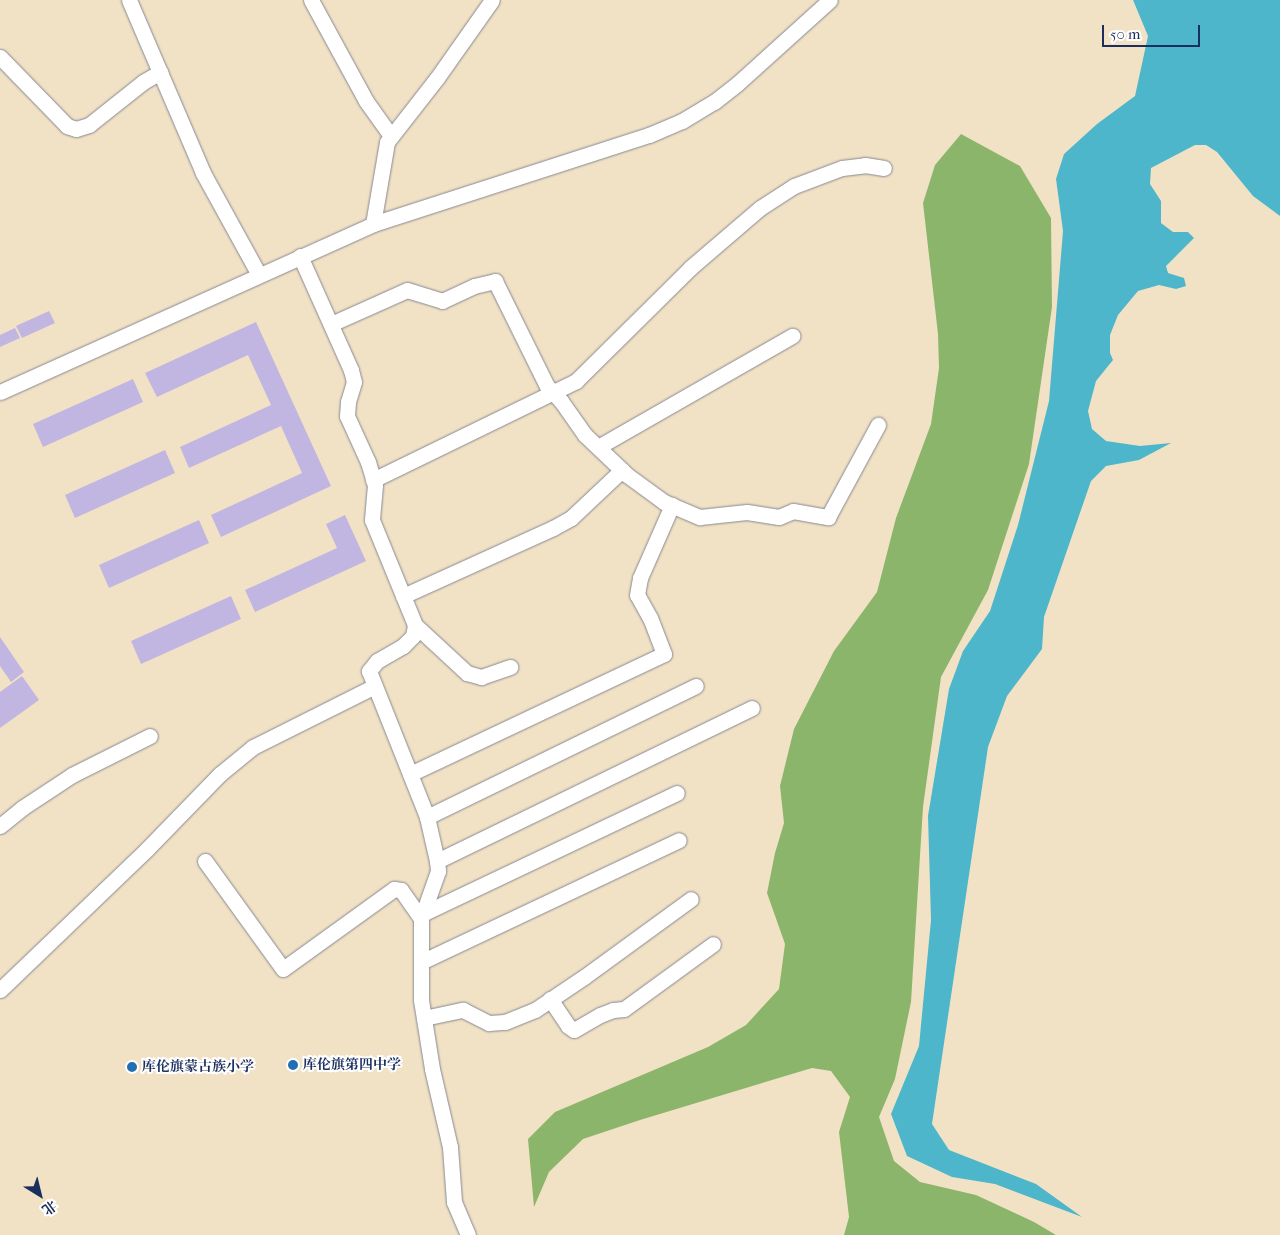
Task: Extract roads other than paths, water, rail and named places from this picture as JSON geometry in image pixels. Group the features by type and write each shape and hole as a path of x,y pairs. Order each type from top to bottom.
{"street":[{"path":"129,0 203,173 259,275"},
{"path":"311,0 366,101 391,136"},
{"path":"373,224 381,164 387,142 437,78 492,0"},
{"path":"0,392 373,224 649,134 682,121 722,96 830,0"},
{"path":"0,57 67,126 76,129 89,125 128,93 160,72"},
{"path":"373,480 576,381 690,268 760,208 794,186 842,168 865,165 884,168"},
{"path":"300,256 351,370 354,382 348,402 347,416 368,462 373,480 372,520 415,625 467,673 481,677 510,666"},
{"path":"331,324 407,290 442,301 474,286 495,281 531,356 553,392 585,435 622,470 664,502 700,517 747,512 779,517 793,511 810,516 828,517 878,425"},
{"path":"598,447 792,336"},
{"path":"403,596 553,528 577,512 622,470"},
{"path":"410,774 664,654 650,618 637,596 640,578 672,505"},
{"path":"415,625 413,636 403,646 377,661 369,670 427,817 437,861 438,871 422,916 421,1000 450,1147 454,1202 468,1235"},
{"path":"0,990 147,849 220,774 253,747 375,686"},
{"path":"427,817 696,686"},
{"path":"437,861 752,708"},
{"path":"0,826 22,808 72,775 150,736"},
{"path":"422,916 677,793"},
{"path":"421,962 679,840"},
{"path":"206,861 283,969 394,889 401,890 422,916"},
{"path":"424,1018 463,1010 489,1023 505,1022 535,1010 691,899"},
{"path":"550,999 568,1026 574,1030 600,1015 613,1010 624,1009 713,944"}],"water":[{"path":"1133,0 1280,0 1280,216 1253,196 1217,152 1206,145 1195,145 1151,168 1150,184 1161,201 1161,223 1173,232 1188,232 1194,238 1166,266 1168,273 1184,278 1186,286 1176,289 1159,285 1138,291 1118,315 1110,335 1110,353 1113,360 1096,381 1088,411 1092,429 1106,441 1140,446 1171,443 1139,460 1106,466 1091,481 1044,617 1042,649 1007,696 988,747 932,1124 949,1150 1036,1184 1082,1217 995,1184 952,1177 907,1156 891,1114 919,1046 931,920 928,816 949,689 963,651 990,611 1018,525 1049,401 1063,231 1056,179 1064,154 1097,124 1135,96 1148,36"}],"place":[{"name":"库伦旗第四中学","path":"293,1065"},
{"name":"库伦旗蒙古族小学","path":"132,1067"}]}
